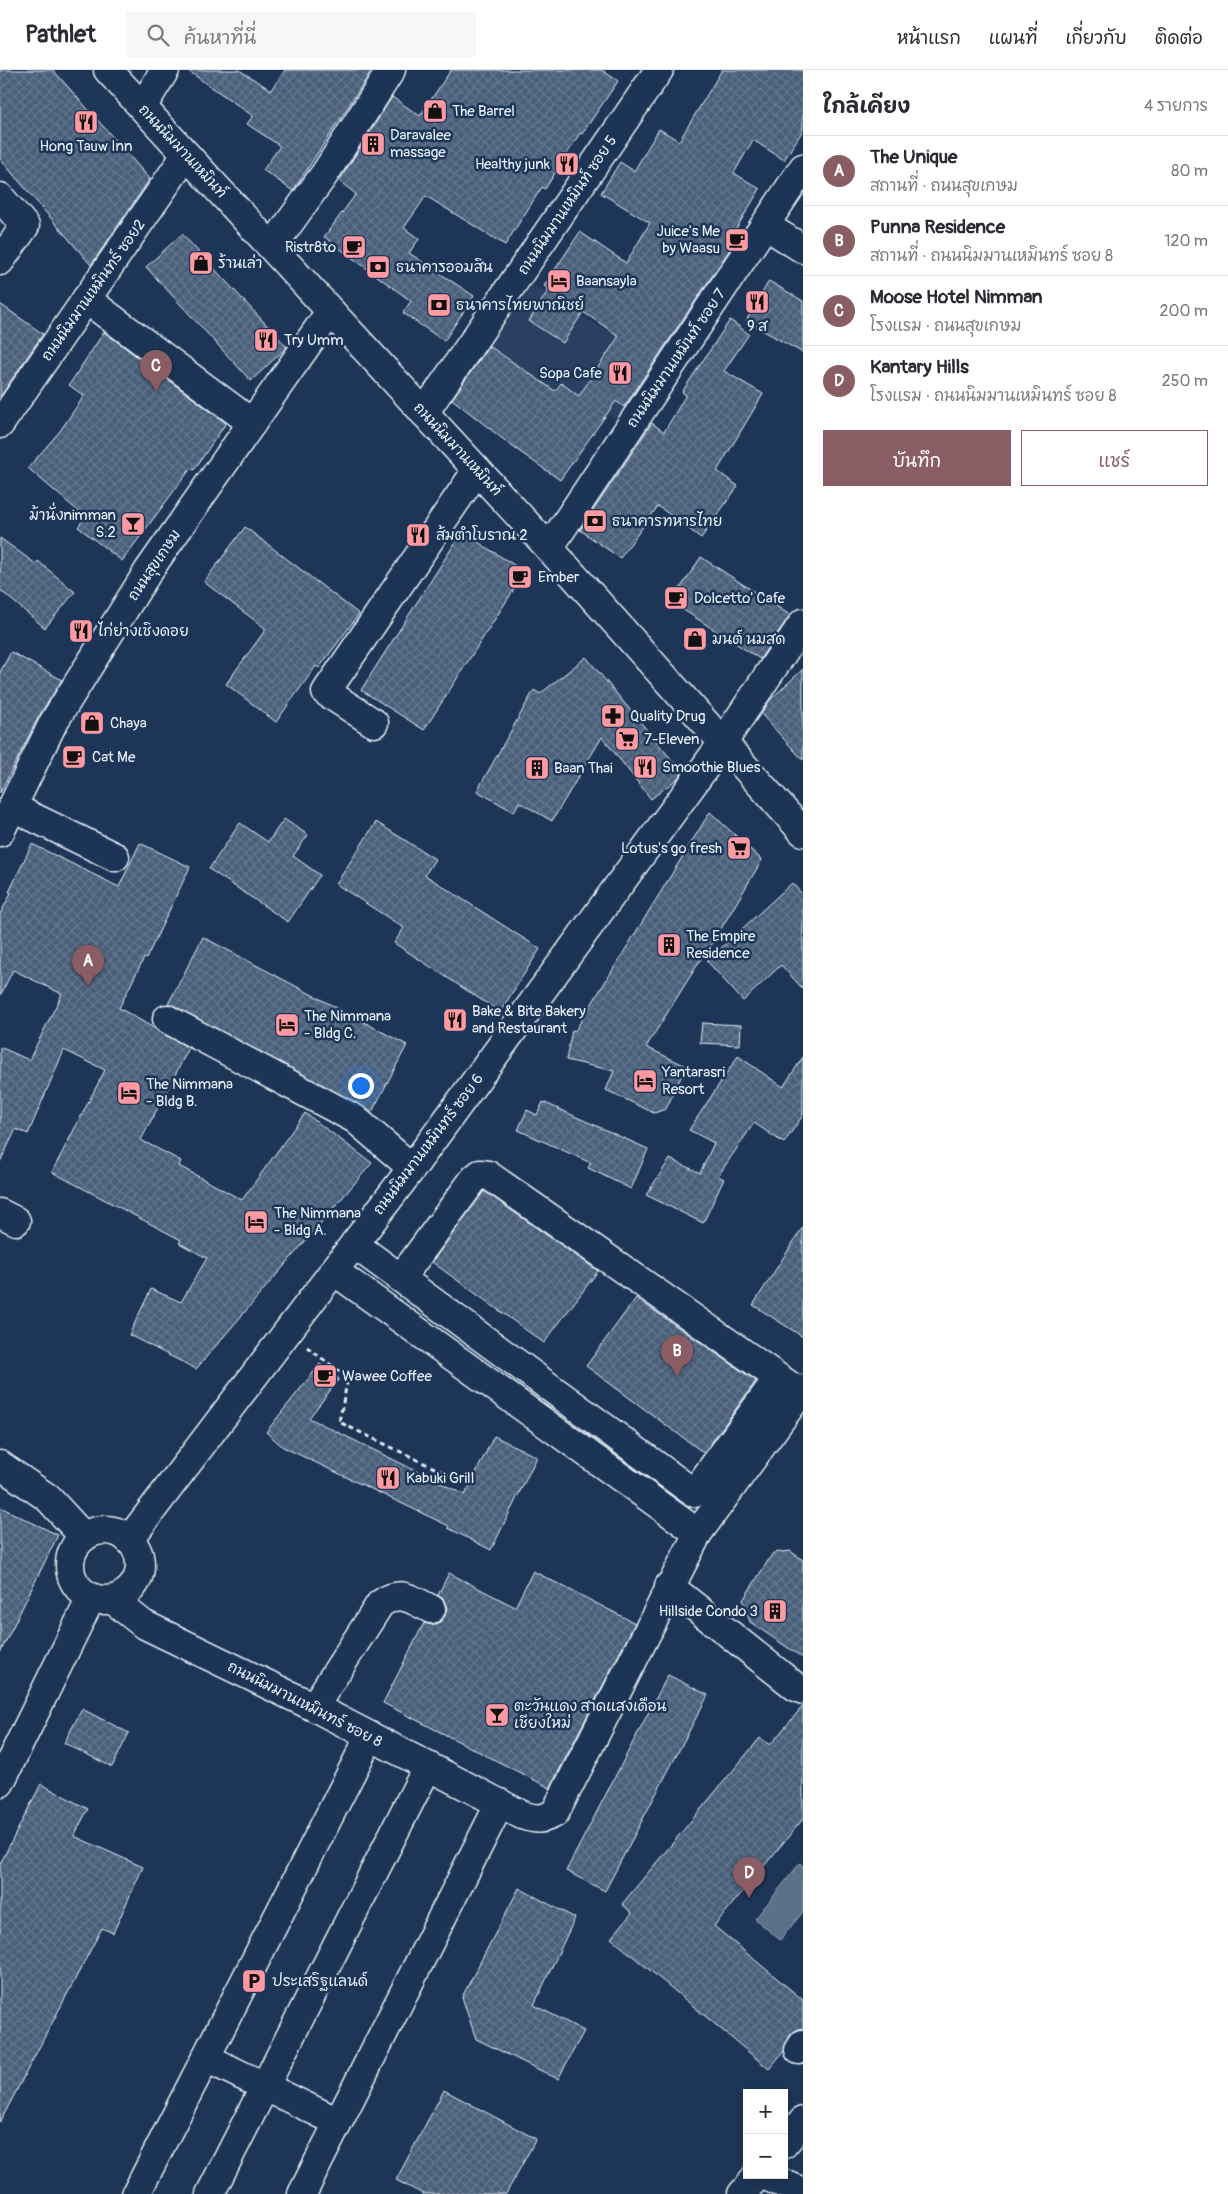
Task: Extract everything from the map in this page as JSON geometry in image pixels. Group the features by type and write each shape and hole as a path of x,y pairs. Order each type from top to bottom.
{"street":[{"name":"ถนนนิมมานเหมินท์","path":"108,70 549,548 722,744 803,832"},
{"path":"142,107 165,70"},
{"path":"272,247 326,172 392,70"},
{"name":"ถนนนิมมานเหมินท์ ซอย 5","path":"424,413 659,70"},
{"name":"ถนนนิมมานเหมินทร์ ซอย2","path":"0,424 186,155"},
{"name":"ถนนนิมมานเหมินท์ ซอย 7","path":"549,548 803,168"},
{"path":"0,197 25,226 0,261"},
{"path":"765,225 803,248"},
{"path":"86,299 252,423"},
{"name":"ถนนสุขเกษม","path":"0,832 53,723 149,570 330,312"},
{"path":"374,723 326,692 477,470"},
{"name":"ถนนนิมมานเหมินทร์ ซอย 6","path":"129,1540 412,1168 722,744 803,622"},
{"path":"12,807 115,857"},
{"path":"167,1019 355,1119 412,1168"},
{"path":"401,1278 474,1179 480,1174 488,1175 778,1378 802,1391"},
{"path":"354,1244 694,1493 778,1378"},
{"path":"334,1271 698,1534"},
{"name":"ถนนนิมมานเหมินทร์ ซอย 8","path":"102,1599 143,1624 314,1707 500,1803 534,1819 544,1820 555,1813 669,1586 698,1534 802,1391"},
{"path":"0,1465 48,1498 84,1537"},
{"path":"102,1530 112,1531 129,1540 136,1548 140,1558 140,1569 137,1579 131,1588 102,1599 82,1592 75,1584 70,1564 74,1550 84,1537 102,1530"},
{"path":"669,1586 796,1687 803,1690"},
{"path":"314,1707 380,1604 392,1596 399,1596 431,1609"},
{"path":"0,1783 102,1599"},
{"path":"136,2194 370,1736"},
{"path":"210,2194 428,1766"},
{"path":"302,2194 500,1803"},
{"path":"206,2058 338,2122"},
{"path":"788,2139 803,2121"},
{"path":"742,2194 755,2179"},
{"path":"773,2179 803,2192"}],"path":[{"path":"287,1332 348,1378 339,1422 455,1478"}],"shaded area":[{"path":"651,254 711,290 622,424 559,382 514,448 451,398 530,283 603,329"},
{"path":"800,1863 803,1866 803,1912 780,1940 755,1919"}],"building":[{"path":"0,70 53,70 150,179 91,265 0,159"},
{"path":"187,70 239,70 271,90 285,70 372,70 293,191 263,170 280,146 247,124 253,116"},
{"path":"451,70 602,70 618,81 582,134 580,133 545,189 542,187 505,245 426,196 404,228 419,239 409,253 474,296 444,341 403,313 411,301 324,237 356,194 339,181 392,97 420,116"},
{"path":"722,70 803,70 803,130 784,160 753,140 734,173 760,189 734,232 739,236 624,407 616,401 560,480 513,447 452,399 489,346 555,391 561,383 579,396 619,336 583,312 563,343 529,321 549,289 544,286 580,232 626,263 650,223 601,193 620,162 634,171 659,129 679,141"},
{"path":"182,234 287,347 251,381 146,267"},
{"path":"769,281 803,301 803,353 746,321"},
{"path":"0,304 43,334 0,397"},
{"path":"730,320 749,334 724,371 763,394 717,471 738,486 701,538 658,506 620,558 580,530 652,423 664,432 686,395 682,392"},
{"path":"104,332 226,423 194,470 191,468 122,561 78,527 85,517 28,468 60,431 84,396 69,385"},
{"path":"245,527 359,614 319,668 316,666 276,722 226,684 266,629 204,582"},
{"path":"462,532 525,572 424,730 361,690"},
{"path":"0,538 36,564 38,561 75,592 45,628 0,590"},
{"path":"701,557 790,615 760,659 671,602"},
{"path":"11,652 62,680 39,716 0,793 0,672"},
{"path":"586,657 682,772 678,778 651,799 602,737 552,821 519,802 514,812 477,791 534,690 540,694"},
{"path":"803,669 803,760 761,714 770,700"},
{"name":"The Empire Residence","path":"710,812 762,860 706,954 706,951 646,1047 686,1066 666,1109 654,1113 606,1090 614,1071 566,1060 572,1030 575,1031"},
{"path":"284,819 308,835 293,856 320,875 288,922 209,869 240,823 268,842"},
{"path":"376,822 435,859 425,875 540,949 500,1012 394,943 404,928 336,884"},
{"path":"140,843 190,867 146,959 144,958 119,1008 189,1048 141,1140 181,1161 179,1166 242,1200 305,1113 372,1163 196,1369 129,1335 151,1289 181,1302 207,1258 179,1243 181,1240 52,1172 105,1070 64,1050 28,1134 16,1129 0,1162 0,1047 29,1060 62,994 13,970 0,996 0,914 11,893 9,892 32,844 119,887"},
{"path":"792,883 803,895 803,989 781,965 743,1001 707,961"},
{"name":"The Nimmana - Bldg C.","path":"203,937 407,1045 372,1112 168,1004"},
{"path":"702,1023 741,1025 740,1045 700,1043"},
{"path":"738,1056 783,1087 803,1057 803,1115 784,1143 754,1123 718,1176 724,1179 703,1223 646,1195 670,1159 700,1173 714,1143 689,1130"},
{"path":"543,1102 648,1149 631,1189 588,1168 591,1163 518,1130 527,1110 537,1115"},
{"path":"484,1191 598,1271 544,1343 432,1262"},
{"path":"803,1227 803,1337 753,1305"},
{"path":"636,1298 756,1381 704,1453 586,1366"},
{"path":"320,1364 339,1379 309,1418 465,1495 494,1436 537,1457 491,1550 448,1528 449,1526 283,1447 266,1432"},
{"path":"0,1507 58,1535 0,1653"},
{"name":"Hillside Condo 3","path":"790,1551 803,1560 803,1658 750,1622 743,1600 773,1553"},
{"path":"533,1571 635,1623 550,1788 383,1703 424,1623 432,1625 440,1622 445,1616 447,1608 444,1600 438,1595 449,1573 515,1607"},
{"path":"668,1675 708,1695 605,1891 566,1871"},
{"path":"803,1706 803,1819 714,1926 803,2000 803,2028 796,2030 790,2035 784,2051 769,2069 611,1938 632,1913 622,1904 760,1738 770,1745"},
{"path":"82,1709 129,1733 112,1767 64,1743"},
{"path":"41,1784 88,1809 74,1836 143,1867 113,1933 102,1928 0,2122 0,1864"},
{"path":"519,1888 575,1918 534,2005 584,2031 558,2079 476,2039 462,1997"},
{"path":"444,2090 536,2139 506,2194 423,2194 396,2180"}],"place":[{"name":"The Barrel","path":"435,111"},
{"name":"Hong Tauw Inn","path":"86,122"},
{"name":"Daravalee massage","path":"373,144"},
{"name":"Healthy junk","path":"567,164"},
{"name":"Juice's Me by Waasu","path":"737,240"},
{"name":"Ristr8to","path":"354,247"},
{"name":"ร้านเล่า","path":"201,263"},
{"name":"ธนาคารออมสิน","path":"378,267"},
{"name":"Baansayla","path":"559,281"},
{"name":"9 ส","path":"757,302"},
{"name":"ธนาคารไทยพาณิชย์","path":"439,305"},
{"name":"Try Umm","path":"266,340"},
{"name":"Sopa Cafe","path":"620,373"},
{"name":"Moose Hotel Nimman","path":"156,391"},
{"name":"ธนาคารทหารไทย","path":"595,521"},
{"name":"ม้านั่งnimman S.2","path":"133,524"},
{"name":"ส้มตำโบราณ 2","path":"418,535"},
{"name":"Ember","path":"520,577"},
{"name":"Dolcetto' Cafe","path":"676,598"},
{"name":"ไก่ย่างเชิงดอย","path":"81,631"},
{"name":"มนต์ นมสด","path":"695,639"},
{"name":"Quality Drug","path":"613,716"},
{"name":"Chaya","path":"92,723"},
{"name":"7-Eleven","path":"627,739"},
{"name":"Cat Me","path":"74,757"},
{"name":"Smoothie Blues","path":"645,767"},
{"name":"Baan Thai","path":"537,768"},
{"name":"Lotus's go fresh","path":"739,848"},
{"name":"The Empire Residence","path":"669,945"},
{"name":"The Unique","path":"88,986"},
{"name":"Bake & Bite Bakery and Restaurant","path":"455,1020"},
{"name":"The Nimmana - Bldg C.","path":"287,1025"},
{"name":"Yantarasri Resort","path":"645,1081"},
{"name":"The Nimmana - Bldg B.","path":"129,1093"},
{"name":"The Nimmana - Bldg A.","path":"256,1222"},
{"name":"Wawee Coffee","path":"325,1376"},
{"name":"Punna Residence","path":"677,1376"},
{"name":"Kabuki Grill","path":"388,1478"},
{"name":"Hillside Condo 3","path":"775,1611"},
{"name":"ตะวันแดง สาดแสงเดือน เชียงใหม่","path":"497,1715"},
{"name":"Kantary Hills","path":"749,1898"},
{"name":"ประเสริฐแลนด์","path":"254,1981"}]}
